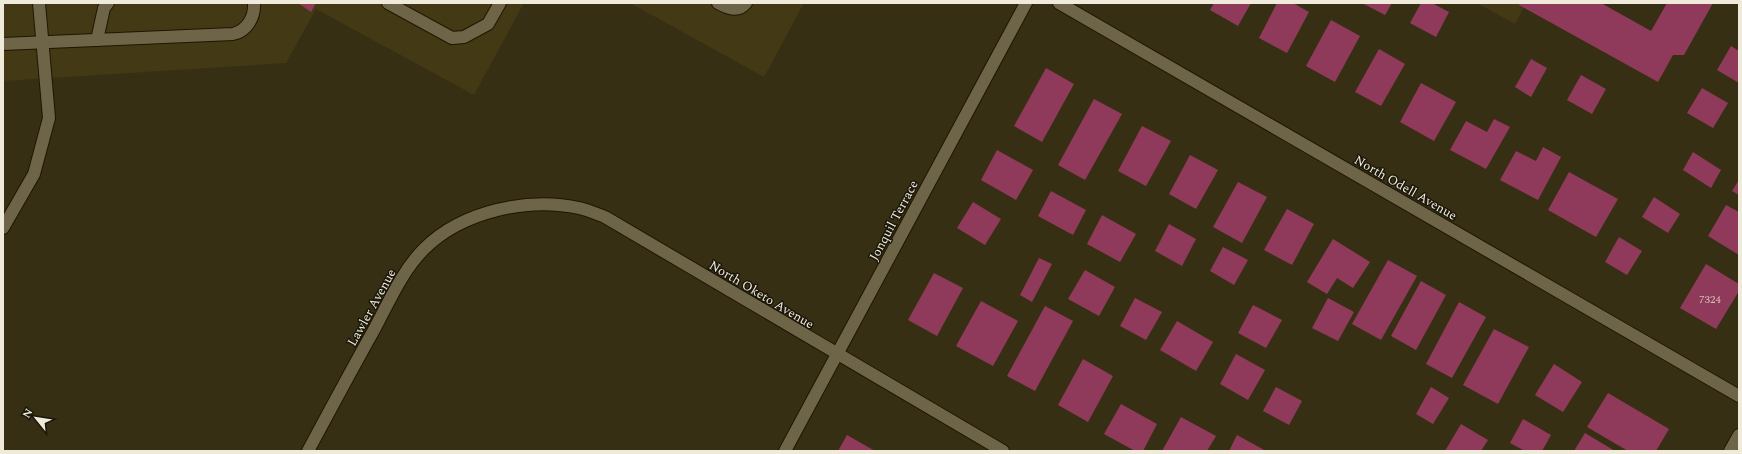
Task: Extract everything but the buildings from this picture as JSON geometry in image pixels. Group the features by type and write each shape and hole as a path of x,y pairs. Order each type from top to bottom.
{"street":[{"path":"3,228 34,174 49,118 39,3"},
{"path":"97,40 104,8 108,3"},
{"path":"3,44 43,41 233,34 241,32 248,24 252,15 254,3"},
{"path":"388,3 452,38 464,37 488,24 500,3"},
{"path":"718,3 727,8 736,9 746,3"},
{"name":"Jonquil Terrace","path":"785,451 1026,3"},
{"name":"North Odell Avenue","path":"1060,3 1739,396"},
{"name":"North Oketo Avenue","path":"494,211 521,205 553,205 580,208 605,217 1003,451"},
{"name":"Lawler Avenue","path":"308,451 401,280 424,249 443,233 463,222 494,211"},
{"path":"1730,451 1739,435"}],"shaded area":[{"path":"3,3 524,3 474,95 316,9 286,63 3,81"},
{"path":"630,3 804,3 764,77"},
{"path":"1477,3 1526,3 1515,24"}]}
